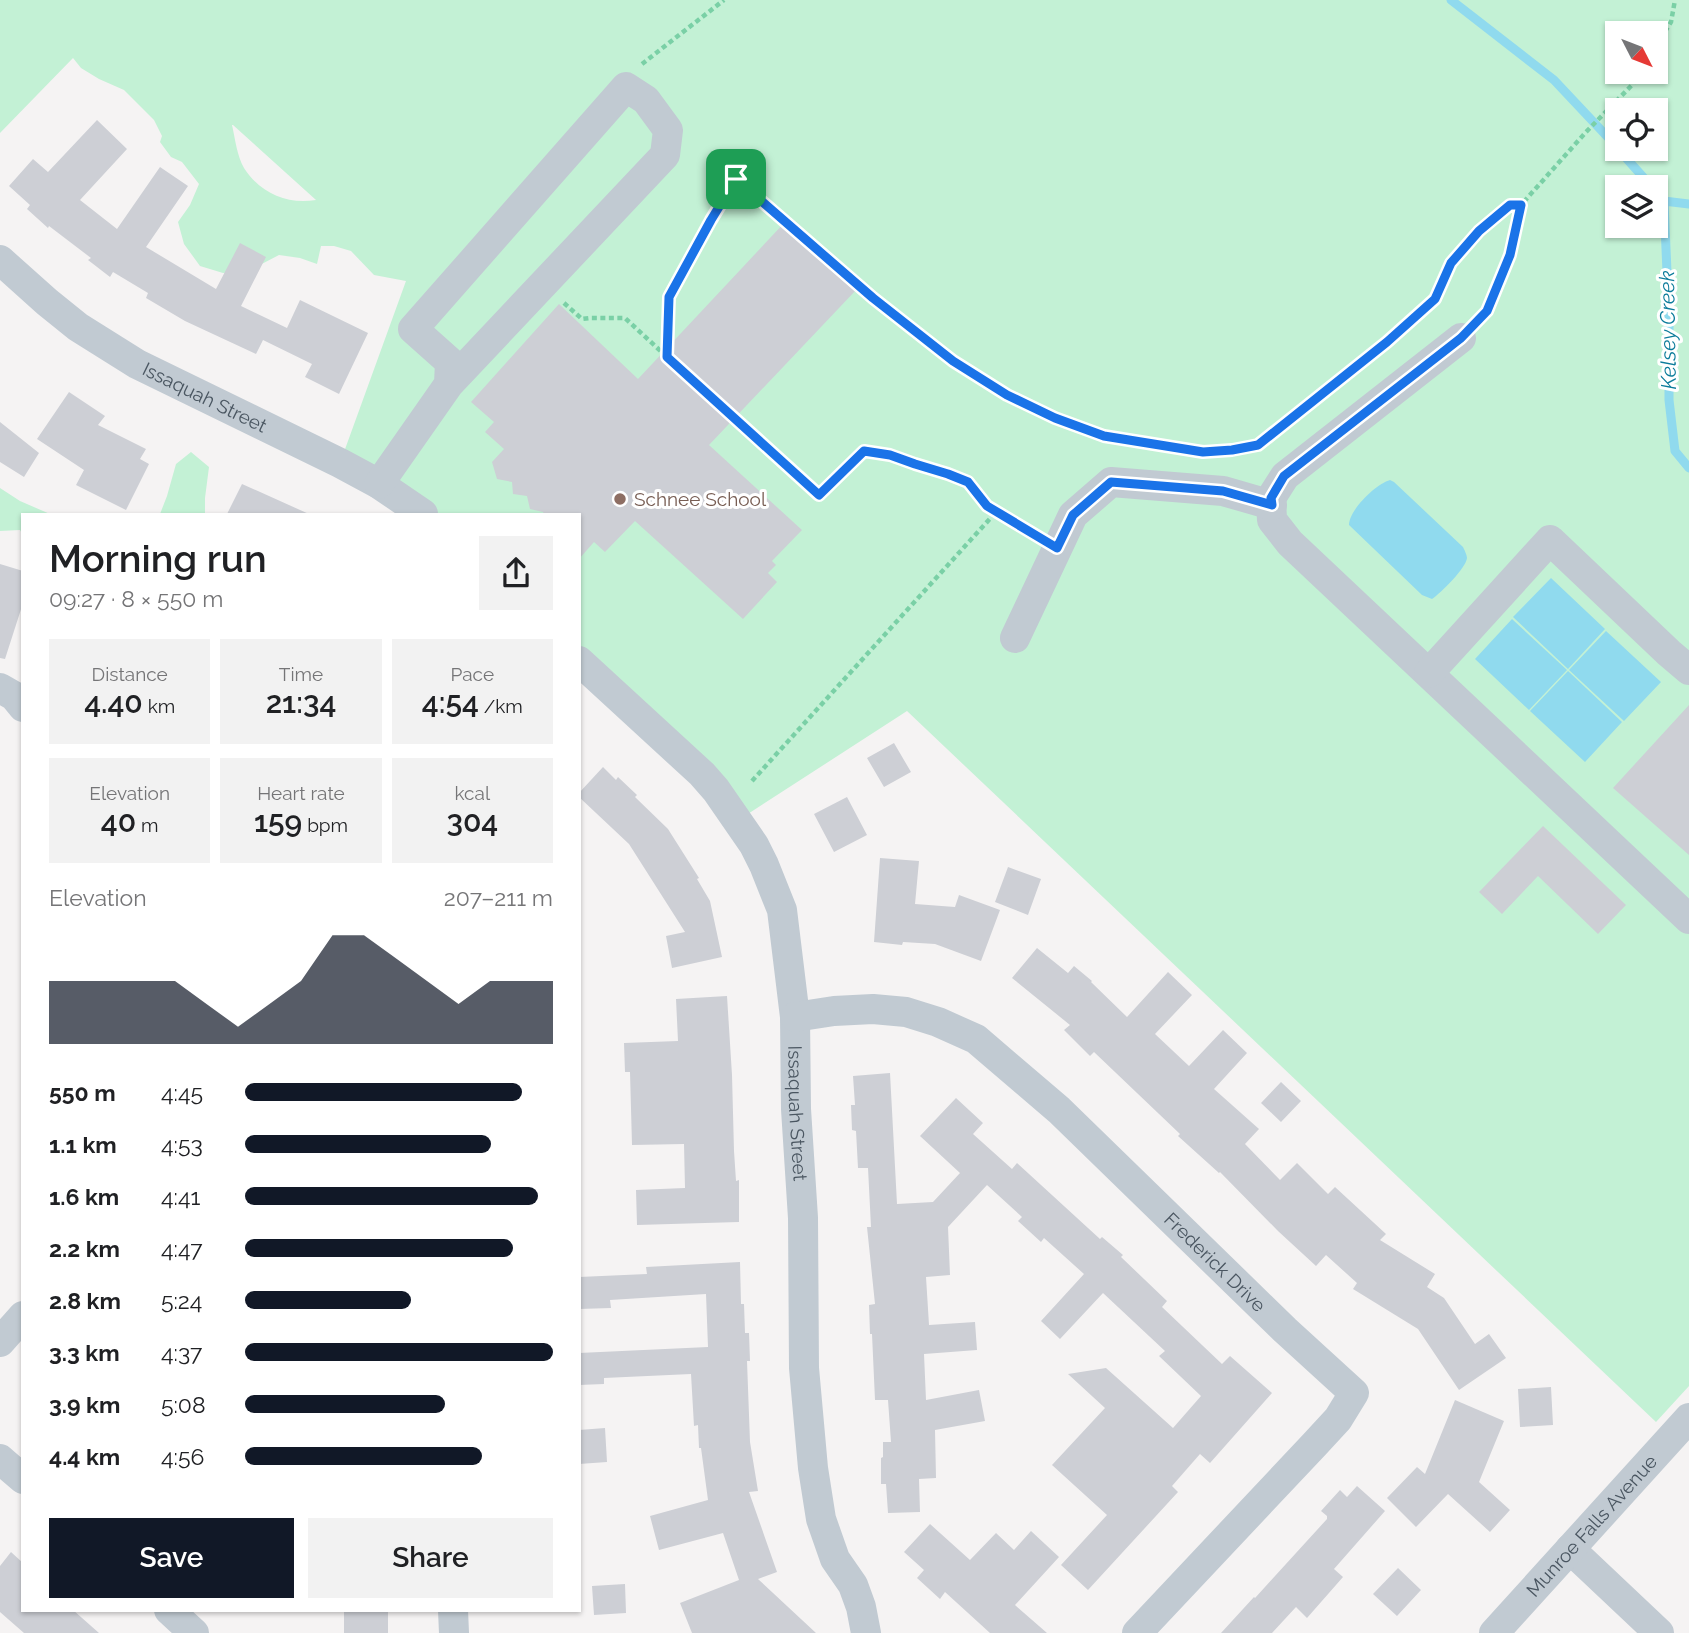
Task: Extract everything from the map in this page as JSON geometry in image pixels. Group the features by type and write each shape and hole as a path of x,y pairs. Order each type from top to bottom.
{"street":[{"path":"379,484 449,384 665,155 668,130 646,100 626,87 413,329 450,362 449,384"},
{"name":"Issaquah Street","path":"0,260 78,327 136,364 340,463 379,484 422,513"},
{"path":"1461,338 1284,476 1271,498 1272,520 1290,543 1689,919"},
{"path":"1015,638 1073,515 1111,482 1223,491 1272,505"},
{"path":"1429,673 1550,540 1689,670"},
{"name":"Issaquah Street","path":"581,663 716,790 754,845 782,910 795,1017 796,1109 803,1218 804,1368 813,1468 821,1519 835,1559 853,1585 866,1633"},
{"path":"0,688 14,696 21,705"},
{"name":"Frederick Drive","path":"795,1017 873,1009 906,1012 938,1022 976,1040 1059,1110 1354,1393 1338,1419 1138,1633"},
{"path":"0,1342 21,1318"},
{"name":"Munroe Falls Avenue","path":"1494,1633 1689,1418"},
{"path":"0,1458 21,1477"},
{"path":"1570,1549 1659,1633"},
{"path":"171,1612 194,1633"},
{"path":"453,1612 454,1633"}],"path":[{"path":"626,87 637,68 724,0"},
{"path":"1668,27 1675,0"},
{"path":"1461,338 1487,311 1510,255 1521,205 1633,84"},
{"path":"710,156 873,298 953,361 1007,395 1055,418 1104,436 1203,452 1258,445 1387,342 1435,299 1451,263 1479,231 1510,205 1521,205"},
{"path":"667,357 669,297 736,179"},
{"path":"590,318 625,318 819,495 864,451 890,455 968,482 987,506 1057,548"},
{"path":"752,781 996,512"}],"green space":[{"path":"0,0 1689,0 1689,1386 1656,1422 907,711 737,821 581,663 581,513 421,513 340,463 406,281 374,275 351,251 334,246 321,246 317,264 279,255 248,271 223,273 200,266 184,244 178,222 190,205 199,184 182,162 171,157 160,142 162,136 154,120 124,90 81,68 73,58 0,133","holes":["233,125 316,200 285,199 266,190 250,177 238,153"]},
{"path":"191,452 209,467 205,513 160,513 176,464"},
{"path":"0,488 20,501 48,513 21,513 21,532 0,531"}],"water":[{"path":"1390,480 1463,547 1466,554 1466,562 1462,568 1432,599 1422,595 1349,525 1353,512 1364,498"},
{"path":"1551,578 1605,629 1568,669 1513,617"},
{"path":"1512,619 1567,670 1529,710 1475,659"},
{"path":"1606,631 1661,682 1624,721 1569,670"},
{"path":"1568,671 1622,722 1585,762 1530,711"}],"building":[{"path":"97,120 127,149 80,200 117,229 160,167 188,186 146,247 216,289 240,243 266,257 241,306 287,328 300,300 368,333 339,394 305,377 312,364 263,340 256,354 185,321 146,298 148,293 113,272 110,277 88,260 91,258 49,226 48,228 27,209 30,205 9,186 33,159 48,172"},
{"name":"Schnee School","path":"786,221 857,289 709,445 802,530 772,561 776,565 768,573 777,582 743,619 635,521 605,552 594,542 581,557 581,513 544,513 530,509 527,496 513,494 512,482 497,479 492,462 504,449 485,432 494,422 471,402 559,304 638,379"},
{"path":"69,392 105,416 98,425 146,449 140,459 149,464 126,510 76,485 84,470 37,439"},
{"path":"0,422 39,453 24,477 0,462"},
{"path":"242,484 307,513 228,513"},
{"path":"0,564 21,570 21,609 5,659 0,658"},
{"path":"1689,705 1689,855 1613,788"},
{"path":"894,743 911,772 884,787 867,758"},
{"path":"603,767 637,795 635,797 668,829 710,901 722,957 672,968 666,936 685,932 629,844 581,799 581,791"},
{"path":"847,797 867,835 834,852 814,814"},
{"path":"1543,826 1626,905 1598,934 1538,876 1502,914 1479,892"},
{"path":"880,858 919,861 915,904 955,907 959,895 1000,910 981,961 935,944 874,942"},
{"path":"1008,867 1041,879 1028,915 995,902"},
{"path":"1037,948 1068,973 1074,966 1127,1017 1168,972 1192,995 1155,1034 1189,1066 1223,1030 1247,1053 1214,1089 1259,1129 1245,1144 1280,1180 1297,1163 1328,1194 1335,1187 1386,1234 1380,1240 1435,1274 1427,1287 1444,1298 1475,1344 1489,1334 1506,1358 1459,1390 1418,1329 1353,1289 1357,1283 1326,1255 1316,1266 1220,1172 1178,1136 1180,1134 1094,1052 1090,1056 1064,1030 1070,1025 1012,978"},
{"path":"727,996 736,1181 739,1180 739,1222 637,1225 636,1190 685,1188 684,1144 632,1145 630,1072 625,1072 624,1043 678,1041 676,999"},
{"path":"890,1073 897,1204 933,1202 960,1173 920,1136 956,1098 983,1123 973,1134 1012,1169 1017,1163 1100,1239 1102,1237 1123,1255 1121,1257 1167,1301 1162,1307 1222,1364 1230,1356 1272,1393 1210,1463 1200,1454 1172,1486 1178,1492 1088,1590 1061,1565 1107,1515 1052,1465 1105,1408 1068,1374 1106,1368 1173,1428 1201,1396 1159,1356 1165,1351 1103,1293 1060,1339 1041,1321 1084,1274 1044,1238 1041,1242 1018,1221 1022,1217 987,1185 948,1227 950,1275 926,1277 929,1325 975,1322 977,1350 924,1354 926,1400 979,1390 985,1421 935,1430 936,1478 919,1479 920,1512 888,1513 886,1484 881,1484 881,1458 883,1442 891,1442 888,1400 875,1400 870,1334 869,1305 875,1304 867,1227 871,1227 868,1168 858,1168 851,1105 855,1105 853,1076"},
{"path":"1281,1082 1301,1101 1281,1122 1261,1103"},
{"path":"740,1262 741,1304 744,1304 745,1333 749,1333 750,1361 747,1361 750,1442 758,1491 749,1492 777,1572 758,1579 816,1633 692,1633 680,1603 739,1580 723,1533 659,1550 650,1516 708,1500 698,1425 694,1426 691,1374 604,1378 604,1384 581,1385 581,1353 708,1347 706,1294 610,1300 611,1308 581,1309 581,1277 647,1274 646,1267"},
{"path":"1551,1387 1553,1425 1520,1427 1518,1389"},
{"path":"1455,1400 1504,1421 1479,1482 1510,1510 1490,1532 1448,1494 1416,1527 1387,1498 1417,1467 1425,1474"},
{"path":"605,1428 607,1462 581,1464 581,1430"},
{"path":"1357,1486 1385,1511 1334,1569 1343,1577 1307,1618 1296,1607 1272,1633 1221,1633 1327,1519 1321,1511 1340,1490 1347,1497"},
{"path":"930,1524 970,1560 996,1533 1014,1550 1031,1531 1059,1557 1015,1605 1047,1633 990,1633 945,1592 940,1599 917,1578 924,1570 904,1552"},
{"path":"11,1552 21,1561 21,1612 75,1612 99,1633 24,1633 0,1612 0,1566"},
{"path":"1398,1568 1421,1590 1397,1616 1373,1594"},
{"path":"625,1584 626,1613 594,1615 592,1586"},
{"path":"344,1612 388,1612 388,1633 344,1633"}],"waterway":[{"name":"Kelsey Creek","path":"1451,0 1554,80 1605,134"},
{"name":"Kelsey Creek","path":"1629,161 1641,175"},
{"path":"1668,201 1689,204"},
{"name":"Kelsey Creek","path":"1666,238 1669,400 1675,451 1689,468"}],"place":[{"name":"Schnee School","path":"620,499"}],"route":[{"path":"736,179 873,298 953,361 1007,395 1055,418 1104,436 1203,452 1258,445 1387,342 1435,299 1451,263 1479,231 1510,205 1521,205 1510,255 1487,311 1461,338 1284,476 1271,498 1272,505 1223,491 1111,482 1073,515 1057,548 987,506 968,482 890,455 864,451 819,495 667,357 669,297 736,179"}]}
